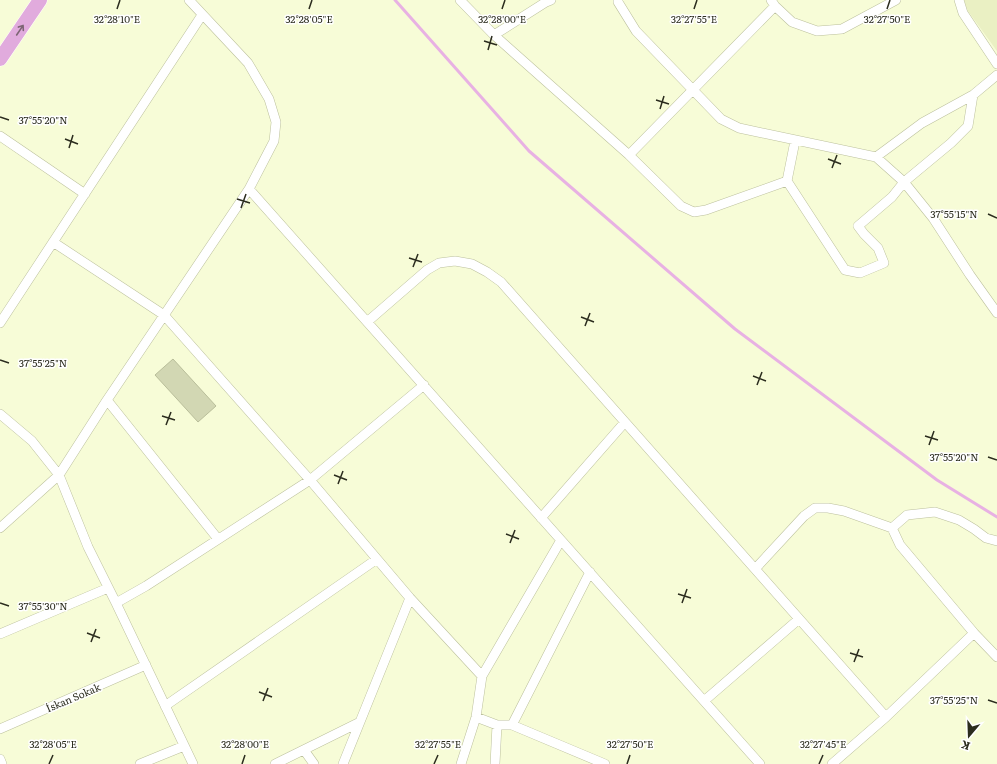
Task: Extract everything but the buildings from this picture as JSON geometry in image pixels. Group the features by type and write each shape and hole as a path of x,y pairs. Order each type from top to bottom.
{"main road":[{"path":"0,59 40,0"}],"street":[{"path":"0,528 58,475 249,189 274,142 276,122 269,99 248,63 189,0"},
{"path":"460,0 494,35 629,155 681,206 694,212 706,210 787,181"},
{"path":"618,0 636,31 721,119 739,128 876,157 904,182 933,218 997,313"},
{"path":"629,155 773,3 792,22 817,31 842,29 896,0"},
{"path":"959,0 963,13 997,64"},
{"path":"494,35 547,1"},
{"path":"0,323 202,15"},
{"path":"876,157 922,123 973,95 997,75"},
{"path":"795,141 787,181 844,270 860,273 884,263 878,248 858,226 892,197 904,182 951,143 968,126 973,95"},
{"path":"0,136 85,194"},
{"path":"249,189 760,764"},
{"path":"53,242 164,315 310,480 410,598 482,676"},
{"path":"367,322 428,270 439,263 455,262 472,264 501,282 886,717"},
{"path":"116,603 146,586 310,480 424,386"},
{"path":"107,400 218,539"},
{"path":"0,414 32,441 58,475 88,547 193,764"},
{"path":"541,518 625,422"},
{"path":"755,569 804,516 815,508 828,508 844,511 892,528 900,545 974,633 997,657"},
{"path":"892,528 907,515 935,512 958,520 986,538 997,541"},
{"path":"461,764 476,716 482,676 561,540"},
{"path":"165,706 377,559"},
{"path":"512,725 590,572"},
{"path":"0,634 108,588"},
{"path":"343,764 410,598"},
{"path":"704,701 799,619"},
{"path":"832,764 886,717 974,633"},
{"name":"İskan Sokak","path":"0,728 146,665"},
{"path":"476,716 497,725 512,725 604,764"},
{"path":"275,764 360,722"},
{"path":"495,764 497,725"},
{"path":"140,764 184,746"},
{"path":"304,750 314,764"},
{"path":"0,760 2,764"}],"shaded area":[{"path":"964,0 997,0 997,51 968,11"}],"waterway":[{"path":"395,0 529,151 735,329 937,480 997,517"}]}
